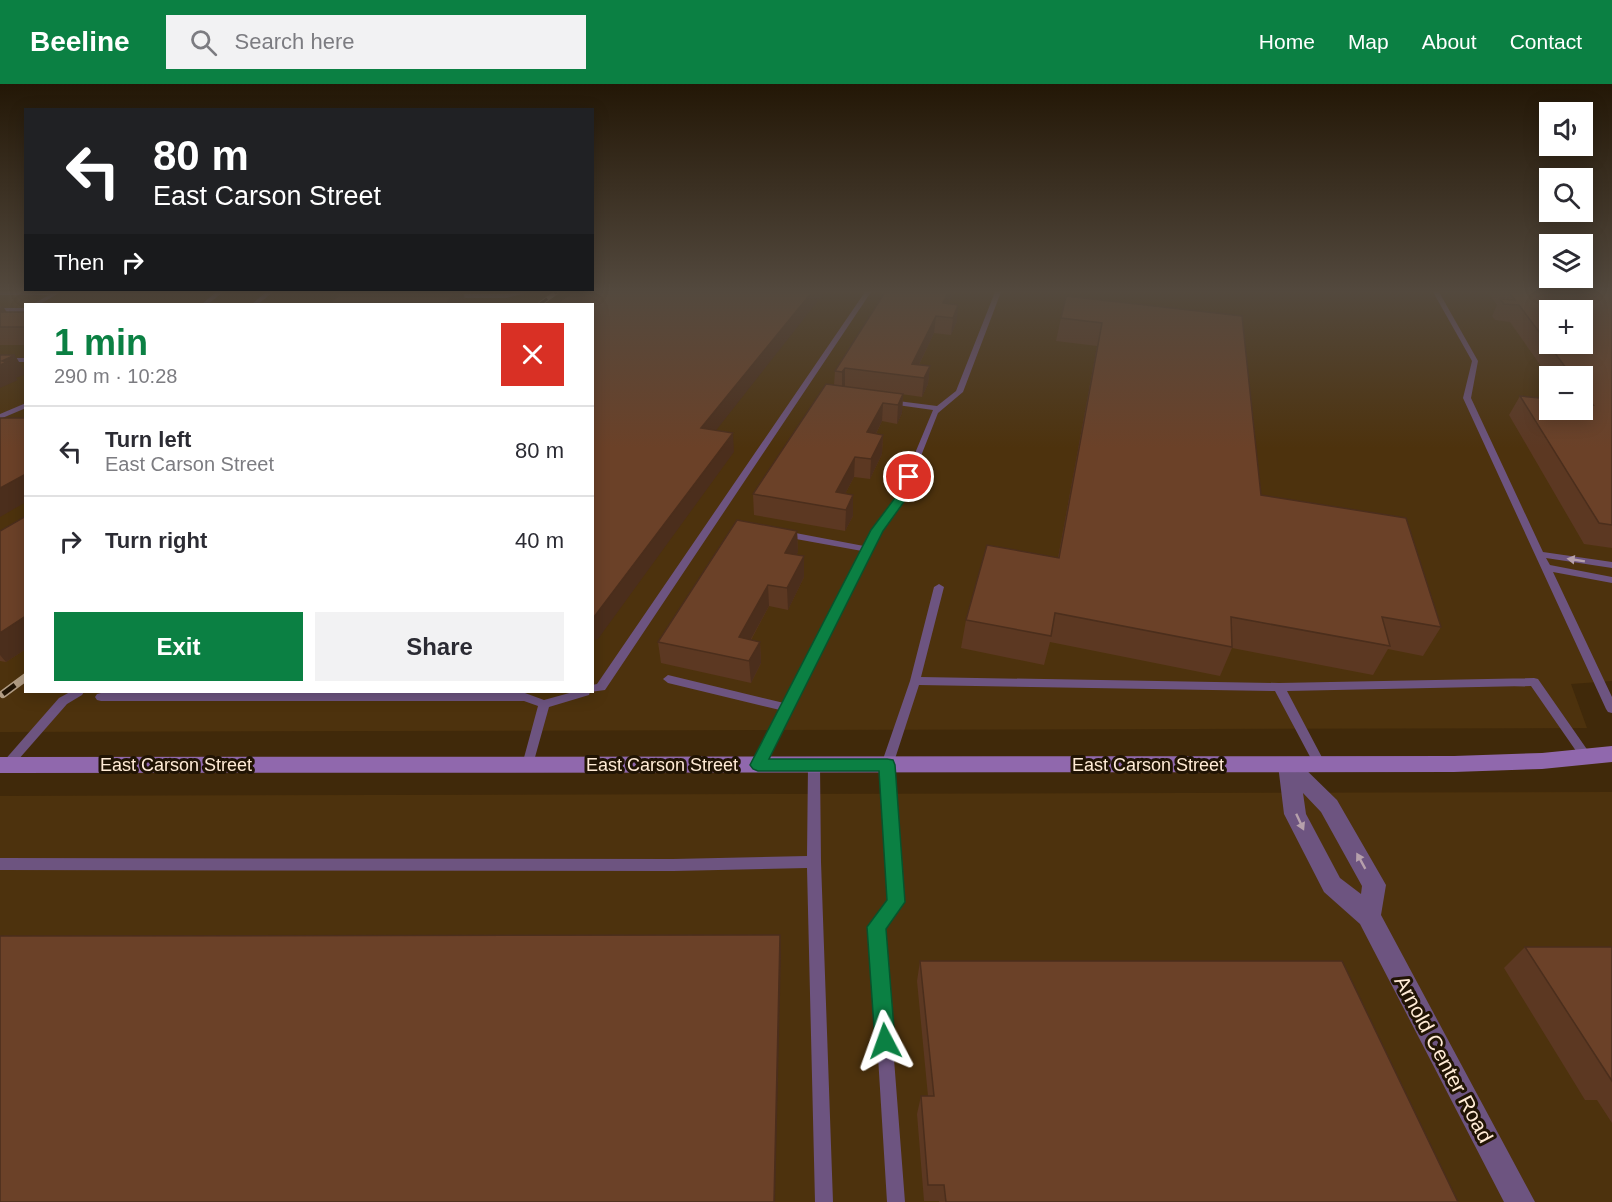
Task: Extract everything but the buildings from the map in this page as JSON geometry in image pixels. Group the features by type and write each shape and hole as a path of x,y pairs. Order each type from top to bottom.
{"main road":[{"name":"East Carson Street","path":"4,765 1320,765 1506,763 1587,758 1612,754"}],"street":[{"name":"Arnold Center Road","path":"1288,765 1295,814 1332,885 1369,916 1520,1202"},
{"path":"1288,765 1329,806 1374,885 1369,916"}],"lane":[{"path":"594,689 601,687 833,344"},
{"path":"758,765 877,530 900,499 935,412 959,392 978,344"},
{"path":"1465,344 1475,361 1467,398 1612,709"},
{"path":"0,360 24,360"},
{"path":"882,401 939,409"},
{"path":"0,417 24,406"},
{"path":"772,532 868,549"},
{"path":"1541,554 1612,565"},
{"path":"1548,568 1612,580"},
{"path":"896,1202 877,927 896,902 887,765 915,681 939,587"},
{"path":"668,679 788,708"},
{"path":"915,681 1279,687 1534,682 1587,758"},
{"path":"1279,687 1320,765"},
{"path":"104,693 101,697 474,694 525,697 544,704 582,693"},
{"path":"4,765 64,696"},
{"path":"528,765 544,704"},
{"path":"814,765 814,862 824,1202"},
{"path":"0,864 673,865 814,862"}],"shaded area":[{"path":"0,344 24,344 24,693 594,693 594,344 1539,344 1539,354 1593,354 1593,344 1612,344 1612,681 1571,684 1587,728 0,732"},
{"path":"1612,792 1612,1202 0,1202 0,796"}],"railway":[{"path":"3,694 24,678"}],"route":[{"path":"885,1041 877,927 896,902 887,765 758,765 877,530 900,499 909,477"}]}
